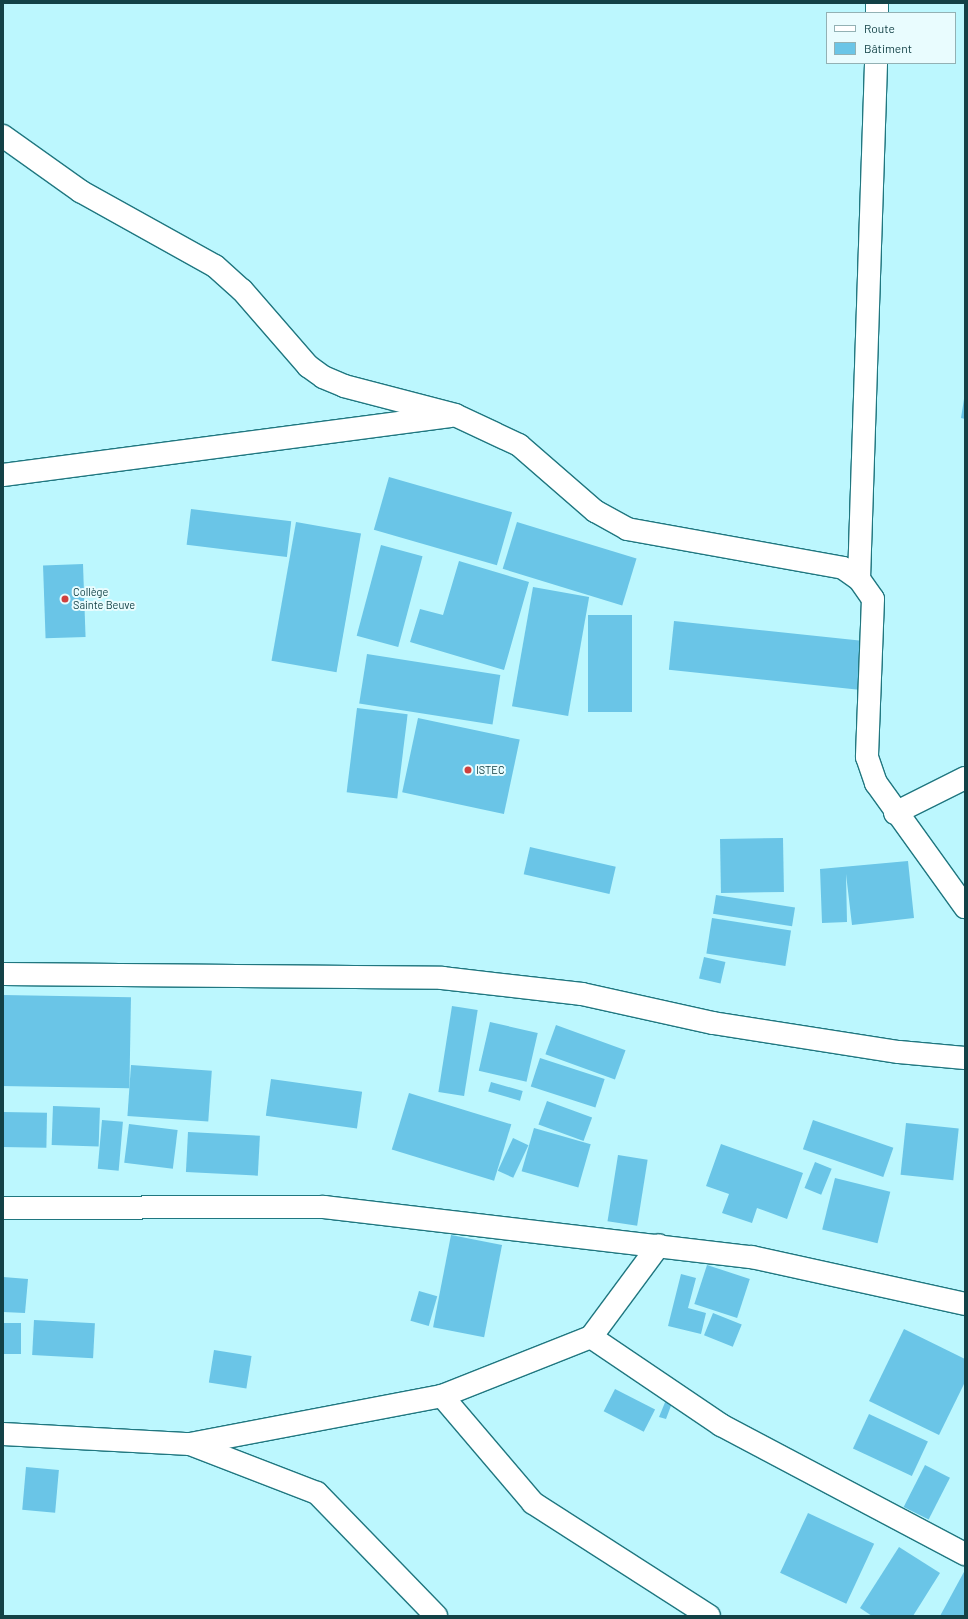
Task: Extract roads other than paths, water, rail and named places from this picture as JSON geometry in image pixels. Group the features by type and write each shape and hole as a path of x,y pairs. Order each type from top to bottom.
{"street":[{"path":"859,579 876,64"},
{"path":"3,136 80,190 215,266 242,290 308,366 323,377 344,386 455,415 518,445 595,512 627,529 666,539 843,568 859,579 873,599 867,757 876,783 896,813 965,907"},
{"path":"3,475 455,415"},
{"path":"896,813 965,778"},
{"path":"3,974 442,978 582,994 713,1023 899,1052 965,1058"},
{"path":"3,1208 324,1207 752,1257 965,1304"},
{"path":"3,1434 190,1444 442,1396 591,1337 659,1245"},
{"path":"591,1337 721,1425 965,1554"},
{"path":"442,1396 533,1503 709,1616"},
{"path":"190,1444 317,1492 436,1616"}],"place":[{"name":"Collège Sainte Beuve","path":"65,599"},
{"name":"ISTEC","path":"468,770"}]}
